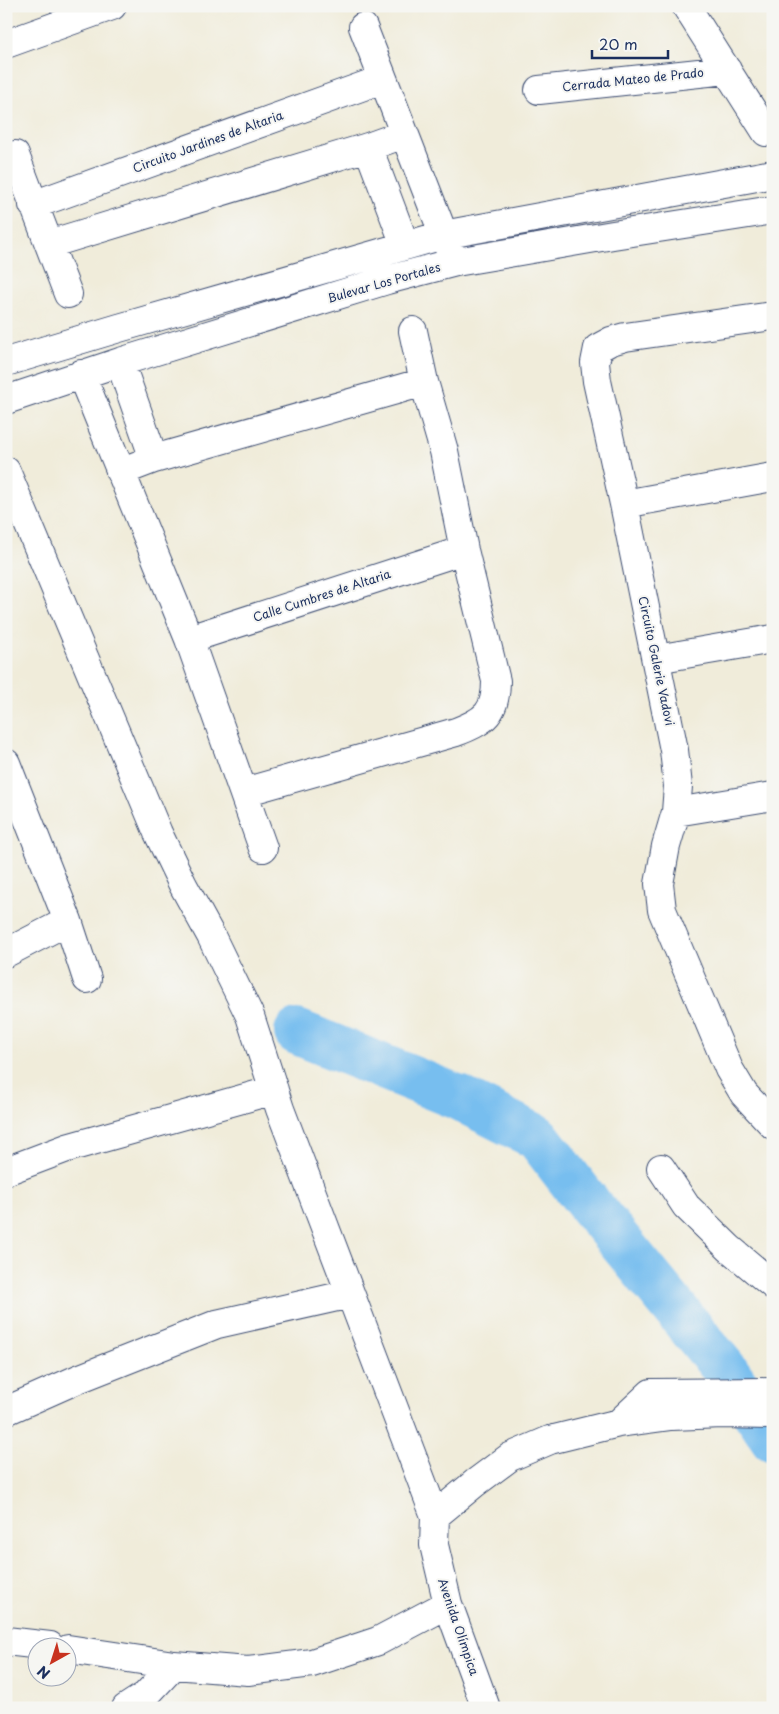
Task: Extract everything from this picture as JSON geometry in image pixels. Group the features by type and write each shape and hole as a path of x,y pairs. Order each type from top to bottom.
{"street":[{"path":"6,44 112,6"},
{"path":"686,6 766,132"},
{"path":"362,27 443,235 456,262"},
{"name":"Cerrada Mateo de Prado","path":"539,90 727,70"},
{"name":"Circuito Jardines de Altaria","path":"33,205 383,79"},
{"path":"49,244 368,147 404,134"},
{"path":"368,147 405,245"},
{"path":"15,156 68,294"},
{"path":"6,362 443,235 773,174"},
{"name":"Bulevar Los Portales","path":"6,400 81,374 387,280 456,262 773,210"},
{"name":"Circuito Galerie Vadovi","path":"773,316 626,337 611,341 598,348 595,363 597,381 674,750 678,786 676,812 666,846 659,884 662,910 729,1069 744,1094 773,1125"},
{"path":"244,792 475,725 489,712 496,699 496,681 464,550 444,451 424,382 412,331"},
{"path":"120,362 154,459"},
{"path":"81,374 189,639 263,848"},
{"path":"120,472 154,459 424,382"},
{"path":"624,504 773,477"},
{"path":"10,483 158,833 250,1016 274,1090 435,1516 475,1483 510,1458 550,1440 619,1423 671,1416 773,1415"},
{"name":"Calle Cumbres de Altaria","path":"189,639 464,550"},
{"path":"656,659 773,639"},
{"path":"6,763 68,921 88,979"},
{"path":"676,812 773,796"},
{"path":"6,953 68,921"},
{"path":"6,1170 67,1148 274,1090"},
{"path":"661,1168 686,1206 773,1286"},
{"path":"6,1411 78,1379 218,1324 350,1294"},
{"path":"619,1423 651,1393 773,1392"},
{"name":"Avenida Olímpica","path":"435,1516 434,1546 448,1604 486,1708"},
{"path":"78,1651 174,1665 248,1672 312,1663 378,1641 448,1604"},
{"path":"6,1641 28,1644"},
{"path":"126,1708 146,1696 174,1665"}],"waterway":[{"path":"297,1032 457,1097 537,1137 588,1203 727,1372 773,1439"}]}
